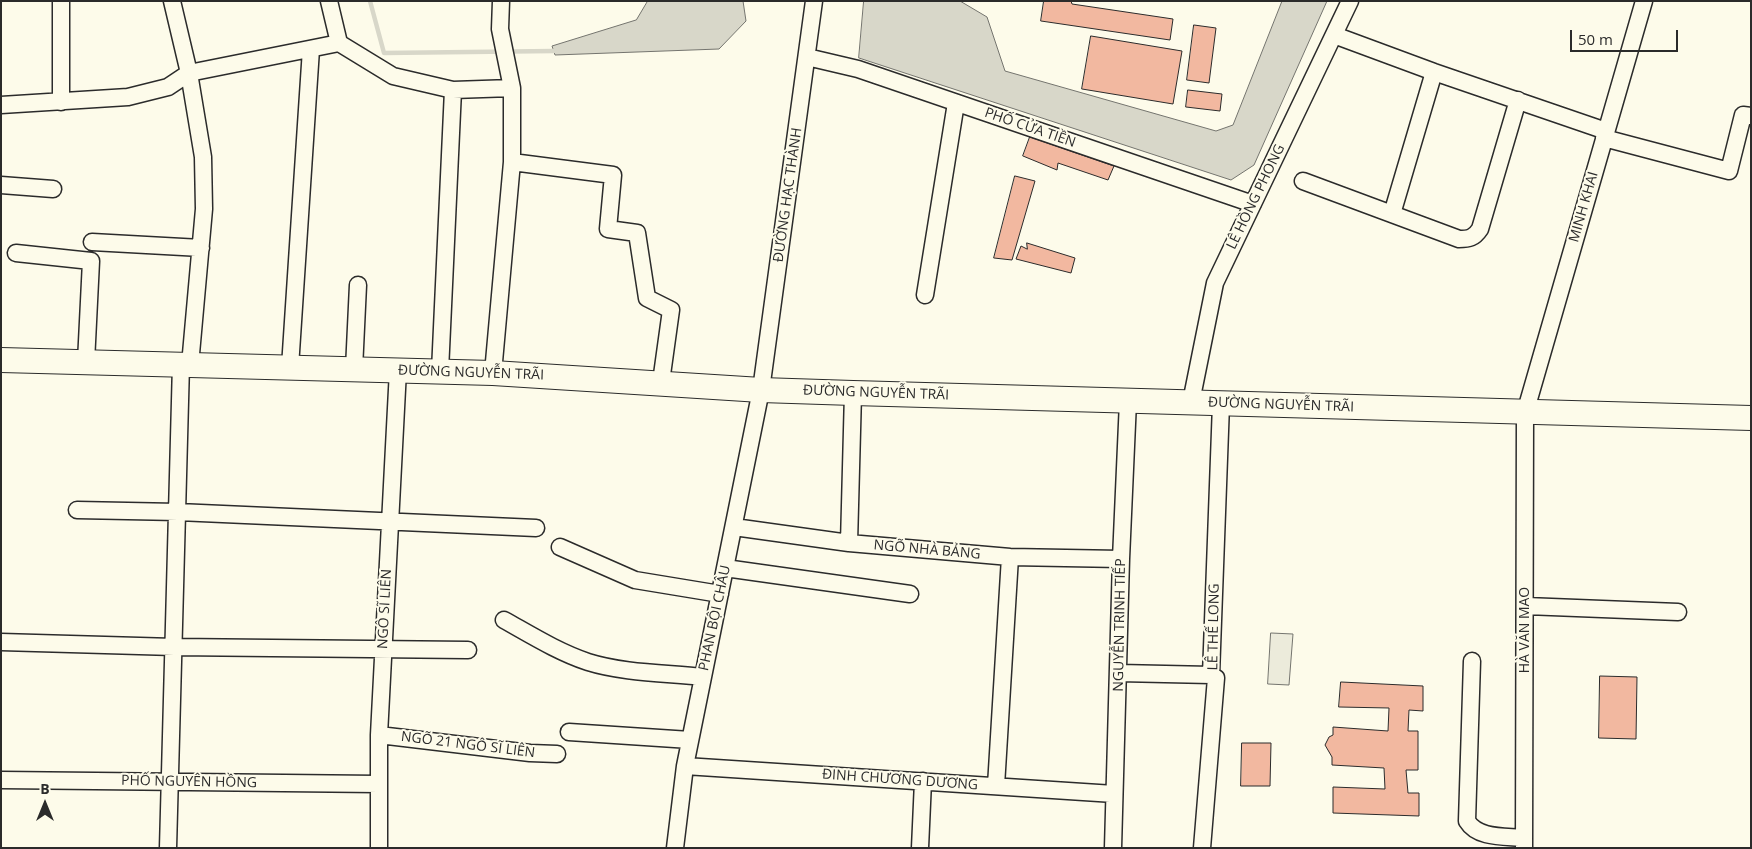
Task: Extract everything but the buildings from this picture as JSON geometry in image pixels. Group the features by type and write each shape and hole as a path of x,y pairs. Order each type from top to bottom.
{"highway":[{"name":"ĐƯỜNG NGUYỄN TRÃI","path":"1,360 493,373 661,382 761,390 1751,418"}],"street":[{"path":"61,1 61,102"},
{"path":"168,848 178,512 185,364 201,248 204,209 203,157 189,73 172,1"},
{"path":"329,1 339,43"},
{"path":"493,373 512,162 512,88 500,29 501,1"},
{"name":"ĐƯỜNG HẠC THÀNH","path":"761,390 814,1"},
{"name":"LÊ HỒNG PHONG","path":"1191,402 1215,283 1350,1"},
{"name":"MINH KHAI","path":"1525,413 1644,1"},
{"path":"1334,34 1434,72 1518,100 1605,134 1729,171 1743,115 1751,116"},
{"path":"1,105 128,97 168,87 189,73 339,43 393,76 453,90 512,88"},
{"path":"290,367 311,49"},
{"name":"PHỐ CỬA TIỀN","path":"807,57 858,69 1253,204"},
{"path":"1392,214 1434,72"},
{"path":"440,371 453,90"},
{"path":"1303,181 1459,239 1475,236 1480,229 1518,100"},
{"path":"925,295 956,103"},
{"path":"512,162 613,175 608,229 637,233 646,298 671,310 661,382"},
{"path":"1,185 53,189"},
{"path":"92,242 201,248"},
{"path":"16,253 91,261 86,362"},
{"path":"354,369 358,285"},
{"name":"NGÔ SĨ LIÊN","path":"379,848 379,735 398,370"},
{"name":"PHAN BỘI CHÂU","path":"675,848 685,766 761,390"},
{"path":"849,543 853,393"},
{"name":"NGUYỄN TRINH TIẾP","path":"1113,848 1121,559 1128,401"},
{"name":"LÊ THẾ LONG","path":"1202,848 1216,678 1211,674 1221,404"},
{"name":"HÀ VĂN MAO","path":"1524,843 1525,413"},
{"path":"78,510 178,512 536,528"},
{"name":"NGÕ NHÀ BẢNG","path":"734,527 849,543 1010,557 1121,559"},
{"path":"560,547 635,580 720,594"},
{"path":"996,786 1010,557"},
{"path":"725,568 910,594"},
{"path":"1526,606 1678,612"},
{"path":"504,620 561,651 588,662 612,667 703,677"},
{"path":"1,642 174,647 468,650"},
{"path":"1472,661 1467,821 1471,829 1482,834 1524,843"},
{"path":"1119,673 1211,674"},
{"path":"569,732 690,740"},
{"name":"NGÕ 21 NGÔ SĨ LIÊN","path":"379,735 530,753 556,754"},
{"name":"ĐINH CHƯƠNG DƯƠNG","path":"685,766 1114,794"},
{"name":"PHỐ NGUYÊN HỒNG","path":"1,780 378,784"},
{"path":"920,848 923,782"}],"shaded area":[{"path":"648,1 743,1 746,21 719,49 555,55 552,46 636,20"},
{"path":"864,1 960,1 987,17 1005,71 1216,131 1233,125 1282,1 1327,1 1254,165 1231,180 859,58"},
{"path":"1271,633 1293,634 1289,685 1268,684"}],"waterway":[{"path":"370,1 384,53 554,51"}]}
